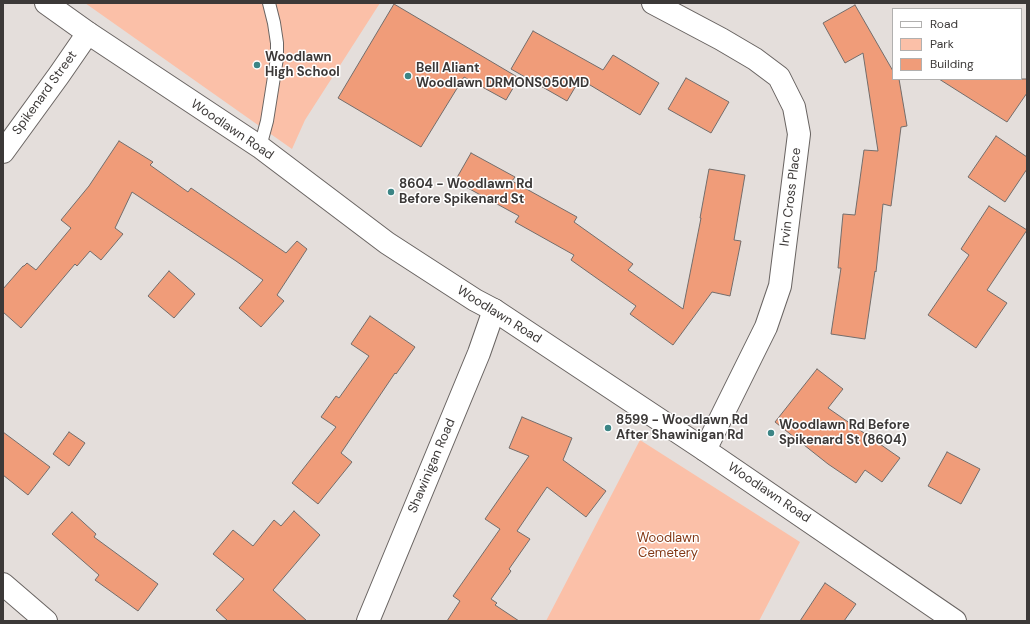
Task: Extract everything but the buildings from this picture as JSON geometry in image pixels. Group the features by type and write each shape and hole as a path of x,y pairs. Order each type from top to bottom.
{"street":[{"name":"Woodlawn Road","path":"46,3 88,33 260,148 387,243 475,300 494,310 705,450 955,621"},
{"name":"Irvin Cross Place","path":"653,3 721,39 755,59 779,77 794,107 799,134 780,286 766,327 705,450"},
{"name":"Spikenard Street","path":"3,152 59,76 88,33"},
{"name":"Shawinigan Road","path":"368,621 479,353 494,310"},
{"path":"3,584 46,621"}],"lane":[{"path":"260,148 267,121 277,58 277,43 269,3"}],"green space":[{"name":"Woodlawn High School","path":"85,3 380,3 305,120 292,149"},
{"name":"Woodlawn Cemetery","path":"640,440 800,542 759,621 546,621"}],"place":[{"name":"Woodlawn High School","path":"257,65"},
{"name":"Bell Aliant Woodlawn DRMONS050MD","path":"408,76"},
{"name":"8604 - Woodlawn Rd Before Spikenard St","path":"391,192"},
{"name":"8599 - Woodlawn Rd After Shawinigan Rd","path":"608,428"},
{"name":"Woodlawn Rd Before Spikenard St (8604)","path":"771,433"}]}
